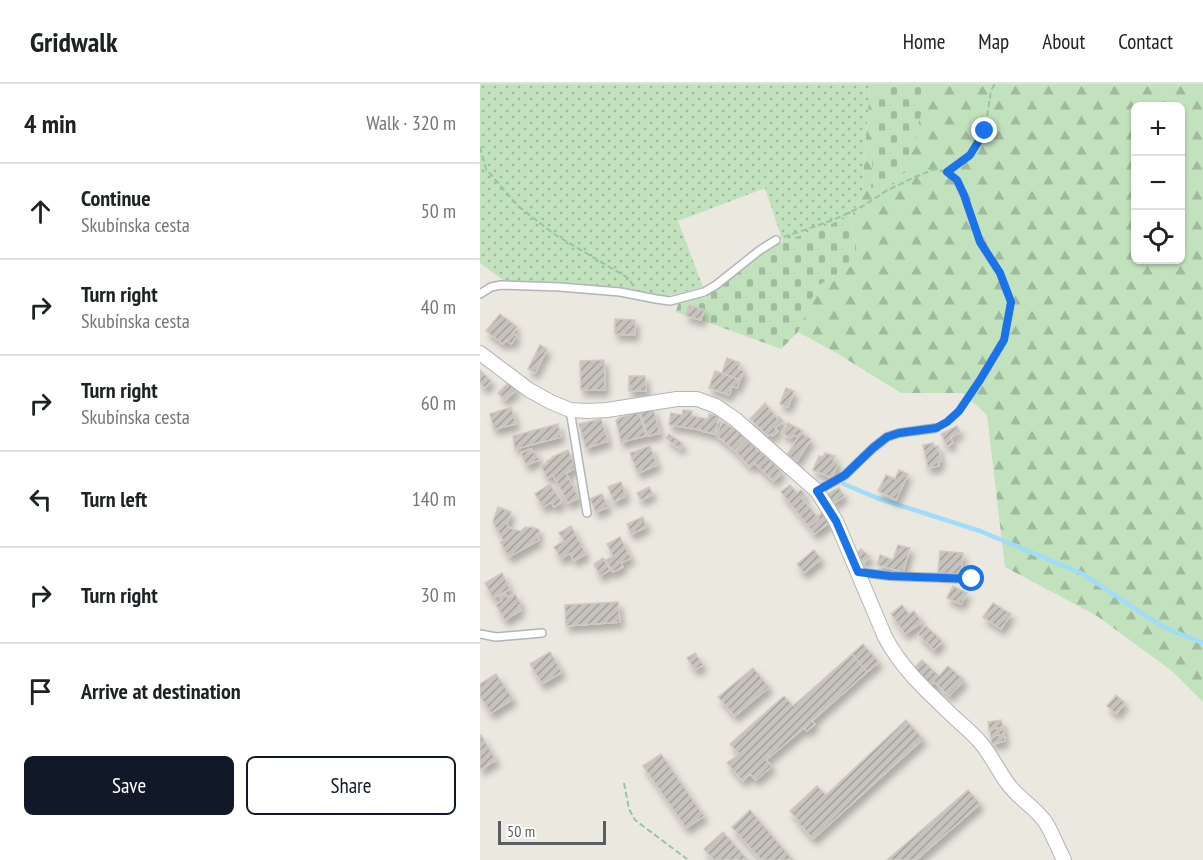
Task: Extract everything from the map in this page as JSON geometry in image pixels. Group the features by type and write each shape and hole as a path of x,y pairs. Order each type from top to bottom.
{"street":[{"path":"480,353 529,390 570,410 607,410 677,399 697,399 716,406 735,419 817,491 836,521 885,637 894,653 905,669 927,692 980,741 1017,796 1046,823 1064,860"}],"lane":[{"path":"480,294 491,287 501,285 560,287 620,292 670,301 704,292 776,240"},
{"path":"570,410 586,513"},
{"path":"817,491 845,475 887,437 936,428"},
{"path":"858,572 890,576 972,579"},
{"path":"480,634 496,637 542,633"}],"path":[{"path":"947,172 970,155 985,131 991,90 995,84"},
{"path":"480,147 486,169 518,206 554,234 628,278 637,296"},
{"path":"776,240 833,220 863,206 886,191 935,169 947,172 957,180 980,242 1000,273 1011,302 1004,340 959,411 936,428"},
{"path":"624,783 629,809 635,820 687,859"}],"green space":[{"path":"480,84 870,84 862,192 852,216 783,242 765,188 678,221 703,287 662,297 618,289 503,280 480,263"},
{"path":"870,84 1203,84 1203,702 1172,671 1097,616 1005,567 987,415 963,393 901,393 798,332 817,286 858,262 852,216 862,192"},
{"path":"877,84 928,84 908,169 894,184 871,188"},
{"path":"852,216 858,262 817,286 798,332 781,349 701,320 704,309 689,305 686,316 676,312 678,304 705,298 730,276 772,246"}],"building":[{"path":"689,305 704,310 701,320 686,316"},
{"path":"500,314 517,327 512,333 517,336 511,344 506,340 503,344 486,331"},
{"path":"615,319 635,320 635,335 615,334"},
{"path":"540,345 547,349 535,373 528,369"},
{"path":"727,358 740,363 738,369 744,371 740,380 722,373"},
{"path":"604,360 605,390 581,390 580,361"},
{"path":"480,370 491,381 485,388 480,384"},
{"path":"715,371 740,380 737,388 732,386 729,395 709,388"},
{"path":"629,376 645,376 646,391 629,391"},
{"path":"509,382 517,389 505,400 498,393"},
{"path":"786,388 794,391 788,407 780,404"},
{"path":"765,403 777,418 779,416 783,421 775,428 778,431 773,436 770,434 768,436 750,419"},
{"path":"511,407 516,424 494,429 490,414"},
{"path":"653,409 660,433 648,436 640,412"},
{"path":"683,410 692,411 691,416 708,419 709,414 719,416 715,434 669,425 671,413 682,415"},
{"path":"639,412 646,436 621,442 616,420"},
{"path":"601,419 608,441 586,448 579,424"},
{"path":"723,422 739,432 727,444 716,435"},
{"path":"788,423 803,431 798,437 794,435 791,438 782,433"},
{"path":"558,424 561,437 515,449 513,436"},
{"path":"957,426 960,432 950,437 953,443 947,446 941,434"},
{"path":"739,432 746,439 735,451 727,444"},
{"path":"801,433 811,439 797,461 787,455"},
{"path":"669,434 683,444 680,449 666,438"},
{"path":"746,439 772,462 764,472 754,463 750,467 735,451"},
{"path":"933,443 935,447 938,446 941,461 938,462 939,466 928,468 923,445"},
{"path":"650,446 657,465 638,473 630,453"},
{"path":"531,449 533,453 536,452 539,460 526,465 521,453"},
{"path":"568,450 575,468 566,473 579,498 568,503 553,475 547,478 541,466 552,457"},
{"path":"825,453 835,456 833,461 838,463 832,478 813,470 819,456 823,457"},
{"path":"772,462 782,472 774,481 764,472"},
{"path":"899,470 908,474 896,500 878,491 886,475 895,479"},
{"path":"621,482 626,496 614,502 608,487"},
{"path":"550,484 562,502 554,507 551,502 543,507 535,494"},
{"path":"790,485 797,493 801,490 804,493 805,496 802,498 819,519 809,527 781,492"},
{"path":"649,487 653,494 641,500 637,493"},
{"path":"839,488 844,496 833,504 827,494"},
{"path":"602,494 608,507 596,512 590,499"},
{"path":"498,507 511,512 507,524 509,528 520,531 526,527 538,529 540,532 536,534 539,540 509,557 500,542 503,540 493,522"},
{"path":"822,512 830,522 814,534 809,527 819,519 817,517"},
{"path":"643,517 646,527 631,534 627,524"},
{"path":"571,526 586,554 574,561 570,553 561,559 554,547 564,541 559,533"},
{"path":"620,537 631,558 621,563 623,567 613,572 606,560 613,556 607,544"},
{"path":"898,545 910,548 903,572 877,565 880,555 893,560"},
{"path":"861,549 870,557 864,563 856,554"},
{"path":"814,550 821,559 804,573 797,564"},
{"path":"940,551 963,553 961,574 938,573"},
{"path":"603,558 610,570 600,576 594,564"},
{"path":"502,573 510,589 493,598 485,583"},
{"path":"953,586 967,593 961,604 947,598"},
{"path":"505,593 508,598 515,594 521,604 518,605 521,610 505,620 496,605 502,601 500,597"},
{"path":"618,602 620,622 566,626 565,605"},
{"path":"993,603 1011,614 1001,629 983,617"},
{"path":"902,605 909,614 914,611 922,622 905,634 891,614"},
{"path":"926,626 942,641 934,650 918,634"},
{"path":"863,644 879,662 867,672 852,654"},
{"path":"550,652 562,672 542,684 530,664"},
{"path":"695,653 703,665 695,670 687,658"},
{"path":"852,654 867,672 812,721 815,724 807,731 804,728 766,760 772,766 756,780 750,774 743,781 727,763 739,754 730,744 784,696 793,706"},
{"path":"922,660 939,676 948,666 964,680 949,696 934,682 930,686 912,670"},
{"path":"753,668 769,687 735,716 718,697"},
{"path":"496,674 513,699 491,713 480,696 480,684"},
{"path":"1116,695 1125,703 1116,714 1107,706"},
{"path":"906,720 923,739 813,839 790,811 817,786 826,795"},
{"path":"1001,720 1003,727 989,730 988,722"},
{"path":"1003,727 1004,734 991,737 990,730"},
{"path":"1004,734 1005,741 992,744 991,737"},
{"path":"480,736 496,760 480,770"},
{"path":"661,754 704,816 686,828 643,766"},
{"path":"968,790 980,804 916,860 887,860"},
{"path":"750,810 793,860 761,860 732,827"},
{"path":"723,832 748,860 714,860 704,849"}],"waterway":[{"path":"844,484 877,498 980,531 1083,574 1149,618 1170,630 1203,643"}],"route":[{"path":"972,579 890,576 858,572 836,521 817,491 845,475 887,437 936,428 947,422 959,411 1004,340 1011,302 1000,273 980,242 957,180 947,172 970,155 985,131"}]}
